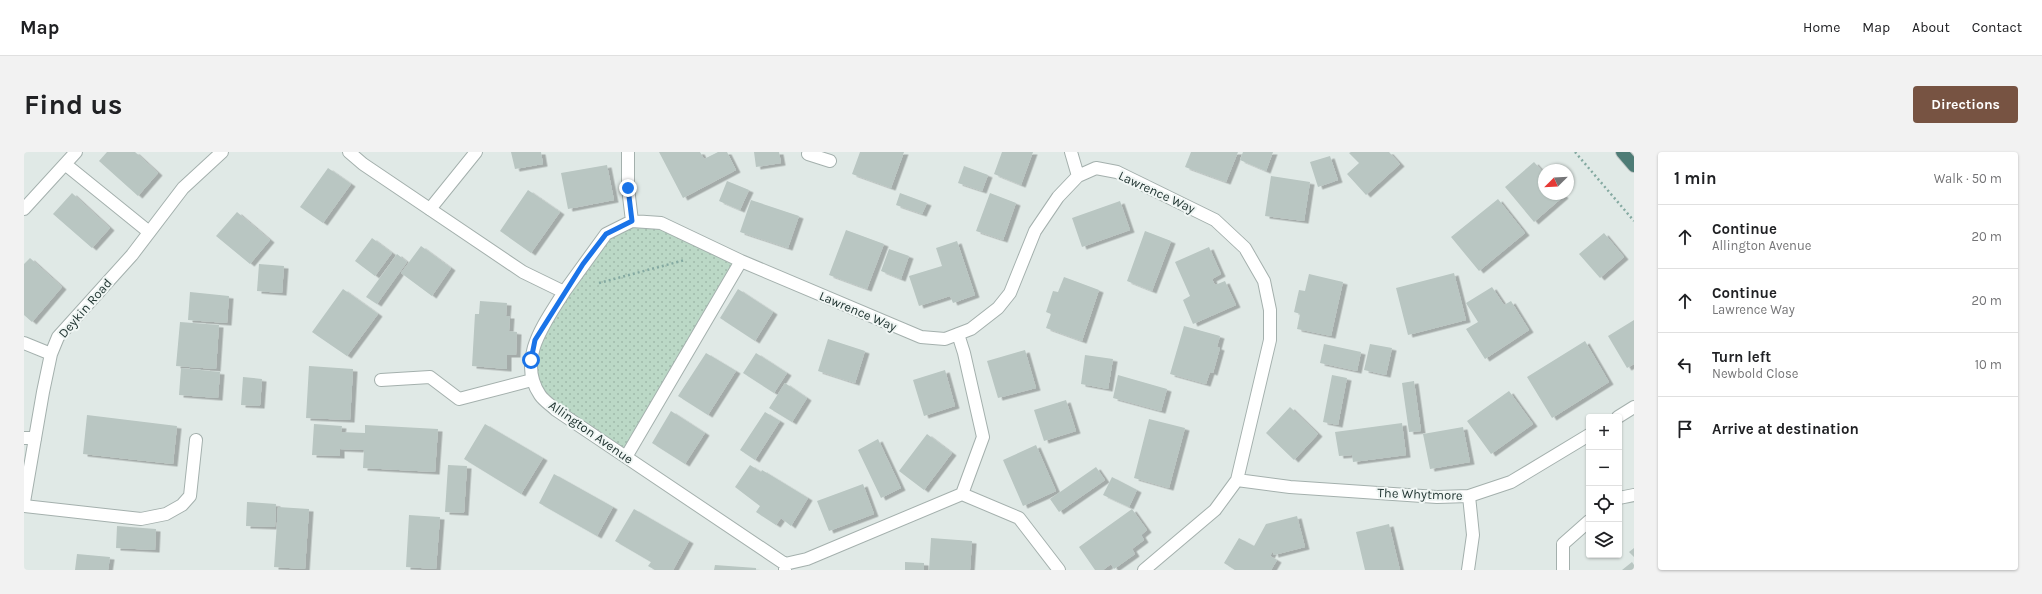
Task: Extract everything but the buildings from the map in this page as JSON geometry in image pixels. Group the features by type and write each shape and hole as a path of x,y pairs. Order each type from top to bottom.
{"highway":[{"path":"1622,152 1634,166"}],"street":[{"path":"24,209 76,152"},
{"name":"Deykin Road","path":"24,502 30,438 51,354 58,337 132,255 183,188 222,152"},
{"path":"349,152 523,272 564,292 606,234 632,221 628,188 628,152"},
{"path":"430,209 476,152"},
{"path":"1071,152 1078,176"},
{"path":"808,154 830,160"},
{"path":"65,164 149,232"},
{"name":"Lawrence Way","path":"632,221 661,223 741,261 921,337 945,339 971,329 986,319 998,308 1010,294 1035,231 1058,197 1078,176 1096,168 1117,172 1215,220 1245,248 1264,281 1270,310 1270,340 1237,480 1215,510 1144,570"},
{"path":"626,457 741,261"},
{"name":"Allington Avenue","path":"564,292 535,340 531,360 532,380 541,396 556,410 785,567"},
{"path":"958,334 966,359 983,436 962,494"},
{"path":"24,343 51,354"},
{"path":"381,380 430,377 459,399 532,380"},
{"path":"1622,414 1634,407"},
{"name":"The Whytmore","path":"1237,480 1290,487 1429,496 1469,496 1510,482 1586,437"},
{"path":"24,506 141,519 166,514 182,505 190,496 196,440"},
{"path":"785,567 962,494 1019,518 1059,570"},
{"path":"1622,497 1634,495"},
{"path":"1468,570 1473,535 1469,496"},
{"path":"1563,570 1563,544 1588,522"}],"path":[{"path":"1575,152 1634,221"},
{"path":"564,292 692,259"}],"green space":[{"path":"632,221 661,223 741,261 626,457 541,396 531,360 535,340 606,234"}],"route":[{"path":"531,360 535,340 583,264 606,234 632,221 628,188"}]}
